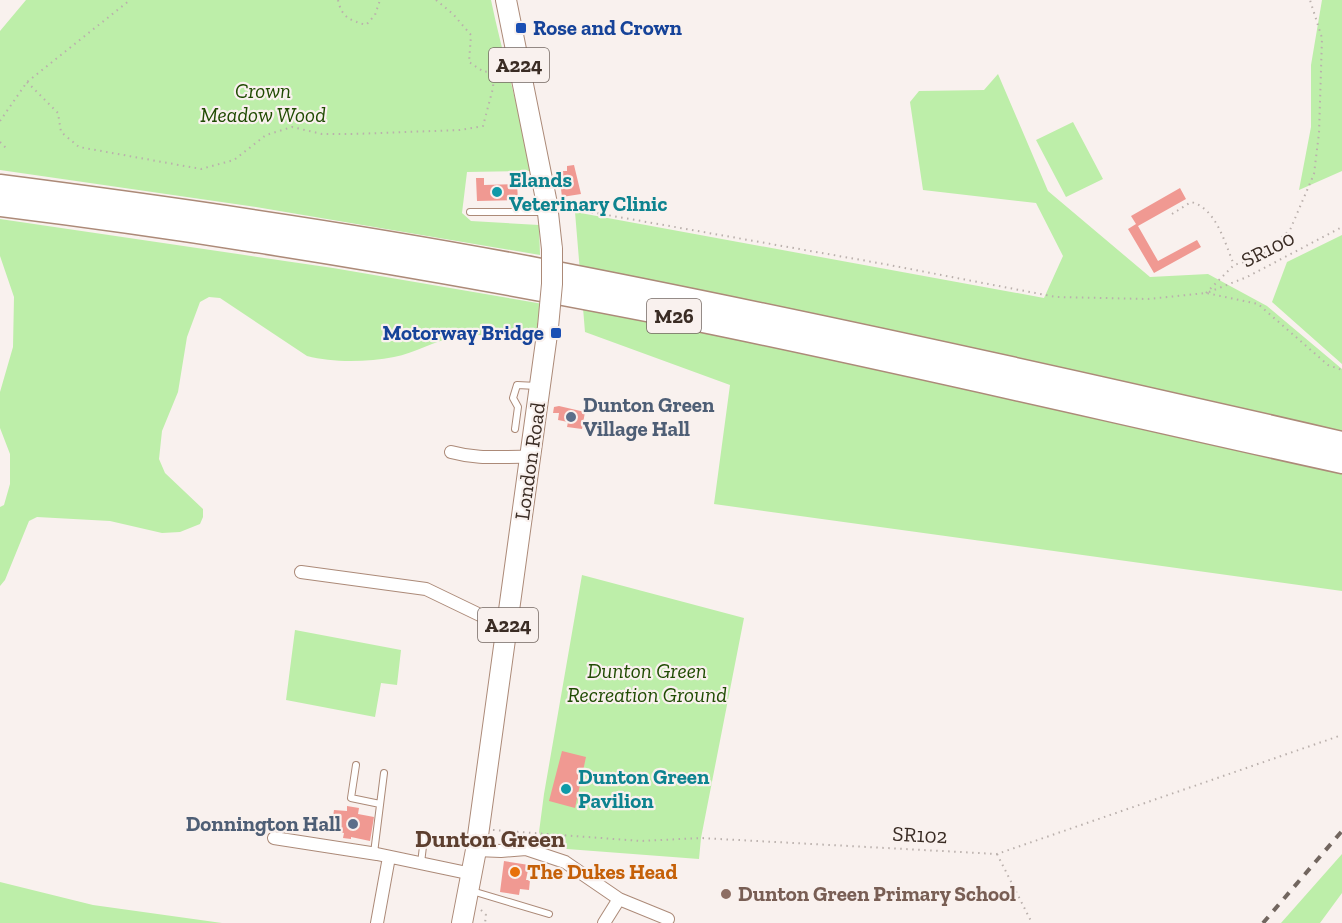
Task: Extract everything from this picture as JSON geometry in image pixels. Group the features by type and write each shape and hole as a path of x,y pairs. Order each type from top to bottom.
{"highway":[{"name":"M26","path":"0,186 226,217 533,269 959,357 1342,443"},
{"name":"M26","path":"0,205 282,246 571,296 865,355 1342,462"}],"main road":[{"name":"London Road","path":"462,923 476,850 532,457 552,284 552,249 548,208 506,0"}],"street":[{"path":"451,452 494,459 532,457"},
{"path":"301,572 426,590 480,615 508,621"},
{"path":"274,838 421,863 470,881"},
{"path":"476,850 526,849 565,862 619,899 668,918"},
{"path":"377,923 389,857"},
{"path":"604,923 619,899"}],"lane":[{"path":"470,212 548,208"},
{"path":"515,429 518,407 513,398 517,385 541,386"},
{"path":"356,765 351,798 380,804"},
{"path":"374,854 384,772"},
{"path":"421,863 424,838"},
{"path":"470,881 549,914"}],"path":[{"path":"0,121 27,82 130,0"},
{"path":"338,0 340,10 351,20 366,25 375,15 380,0"},
{"path":"436,0 453,14 471,35 470,62 484,72 501,69 502,55 517,52"},
{"path":"1206,293 1234,265 1258,258 1290,230 1314,174 1319,133 1322,38 1311,0"},
{"path":"27,82 58,113 61,132 79,147 201,169 234,160 266,135 292,127 322,134 353,134 460,130 483,126 493,88 494,70"},
{"path":"0,142 6,148"},
{"path":"1172,214 1191,202 1200,204 1210,214 1218,228 1234,265"},
{"path":"548,208 884,264 1056,297 1148,299 1206,293 1258,304 1328,364 1342,370"},
{"name":"SR100","path":"1206,293 1247,277 1342,228"},
{"name":"SR102","path":"478,827 640,841 701,838 997,854 1342,735"},
{"path":"997,854 1032,923"}],"green space":[{"name":"Crown Meadow Wood","path":"26,0 491,0 531,171 467,172 462,213 471,221 539,225 540,255 256,207 0,170 0,31"},
{"path":"1322,0 1342,0 1342,171 1299,190 1311,127 1311,65"},
{"path":"998,74 1048,191 1150,277 1208,274 1267,306 1342,369 1342,591 714,504 730,385 585,332 575,212 1044,298 1063,256 1036,203 923,190 910,102 919,91 984,90"},
{"path":"1073,122 1103,179 1066,197 1036,140"},
{"path":"0,219 333,268 543,304 542,331 522,329 515,337 477,335 455,337 384,359 328,360 307,356 220,298 209,297 200,302 187,337 178,392 162,431 159,459 165,473 203,509 200,524 180,532 162,533 110,521 37,517 29,521 5,580 0,586 0,507 4,505 10,484 10,454 0,428 0,392 13,347 14,297 0,256"},
{"path":"1342,235 1342,364 1272,302 1287,262"},
{"name":"Dunton Green Recreation Ground","path":"582,575 744,618 701,838 699,859 567,849 542,840 539,832 544,794"},
{"path":"295,630 401,650 397,685 381,683 375,717 286,700"},
{"path":"1342,854 1342,893 1320,923 1281,923"},
{"path":"0,882 93,905 222,923 0,923"}],"building":[{"path":"574,165 581,194 562,197 560,181 563,180 562,171 567,171 567,166"},
{"name":"Elands Veterinary Clinic","path":"476,178 484,178 484,185 517,184 518,200 477,201"},
{"path":"1180,188 1186,199 1138,226 1158,261 1197,240 1201,247 1154,273 1128,229 1136,224 1131,216"},
{"name":"Dunton Green Village Hall","path":"554,407 585,412 582,429 567,427 568,422 558,420 559,413 553,413"},
{"name":"Dunton Green Pavilion","path":"562,751 586,757 575,808 549,801"},
{"name":"Donnington Hall","path":"347,806 359,808 358,814 374,817 370,841 351,837 351,839 343,838 344,833 331,831 334,810 347,811"},
{"name":"The Dukes Head","path":"504,861 529,865 526,880 530,880 529,890 520,889 519,895 500,892"}],"railway":[{"path":"1263,923 1342,831"}],"place":[{"name":"Rose and Crown","path":"521,28"},
{"name":"Elands Veterinary Clinic","path":"497,192"},
{"name":"Motorway Bridge","path":"556,333"},
{"name":"Dunton Green Village Hall","path":"571,417"},
{"name":"Dunton Green Pavilion","path":"566,789"},
{"name":"Donnington Hall","path":"353,824"},
{"name":"The Dukes Head","path":"515,872"},
{"name":"Dunton Green Primary School","path":"726,894"}],"district":[{"name":"Dunton Green","path":"490,839"}]}
